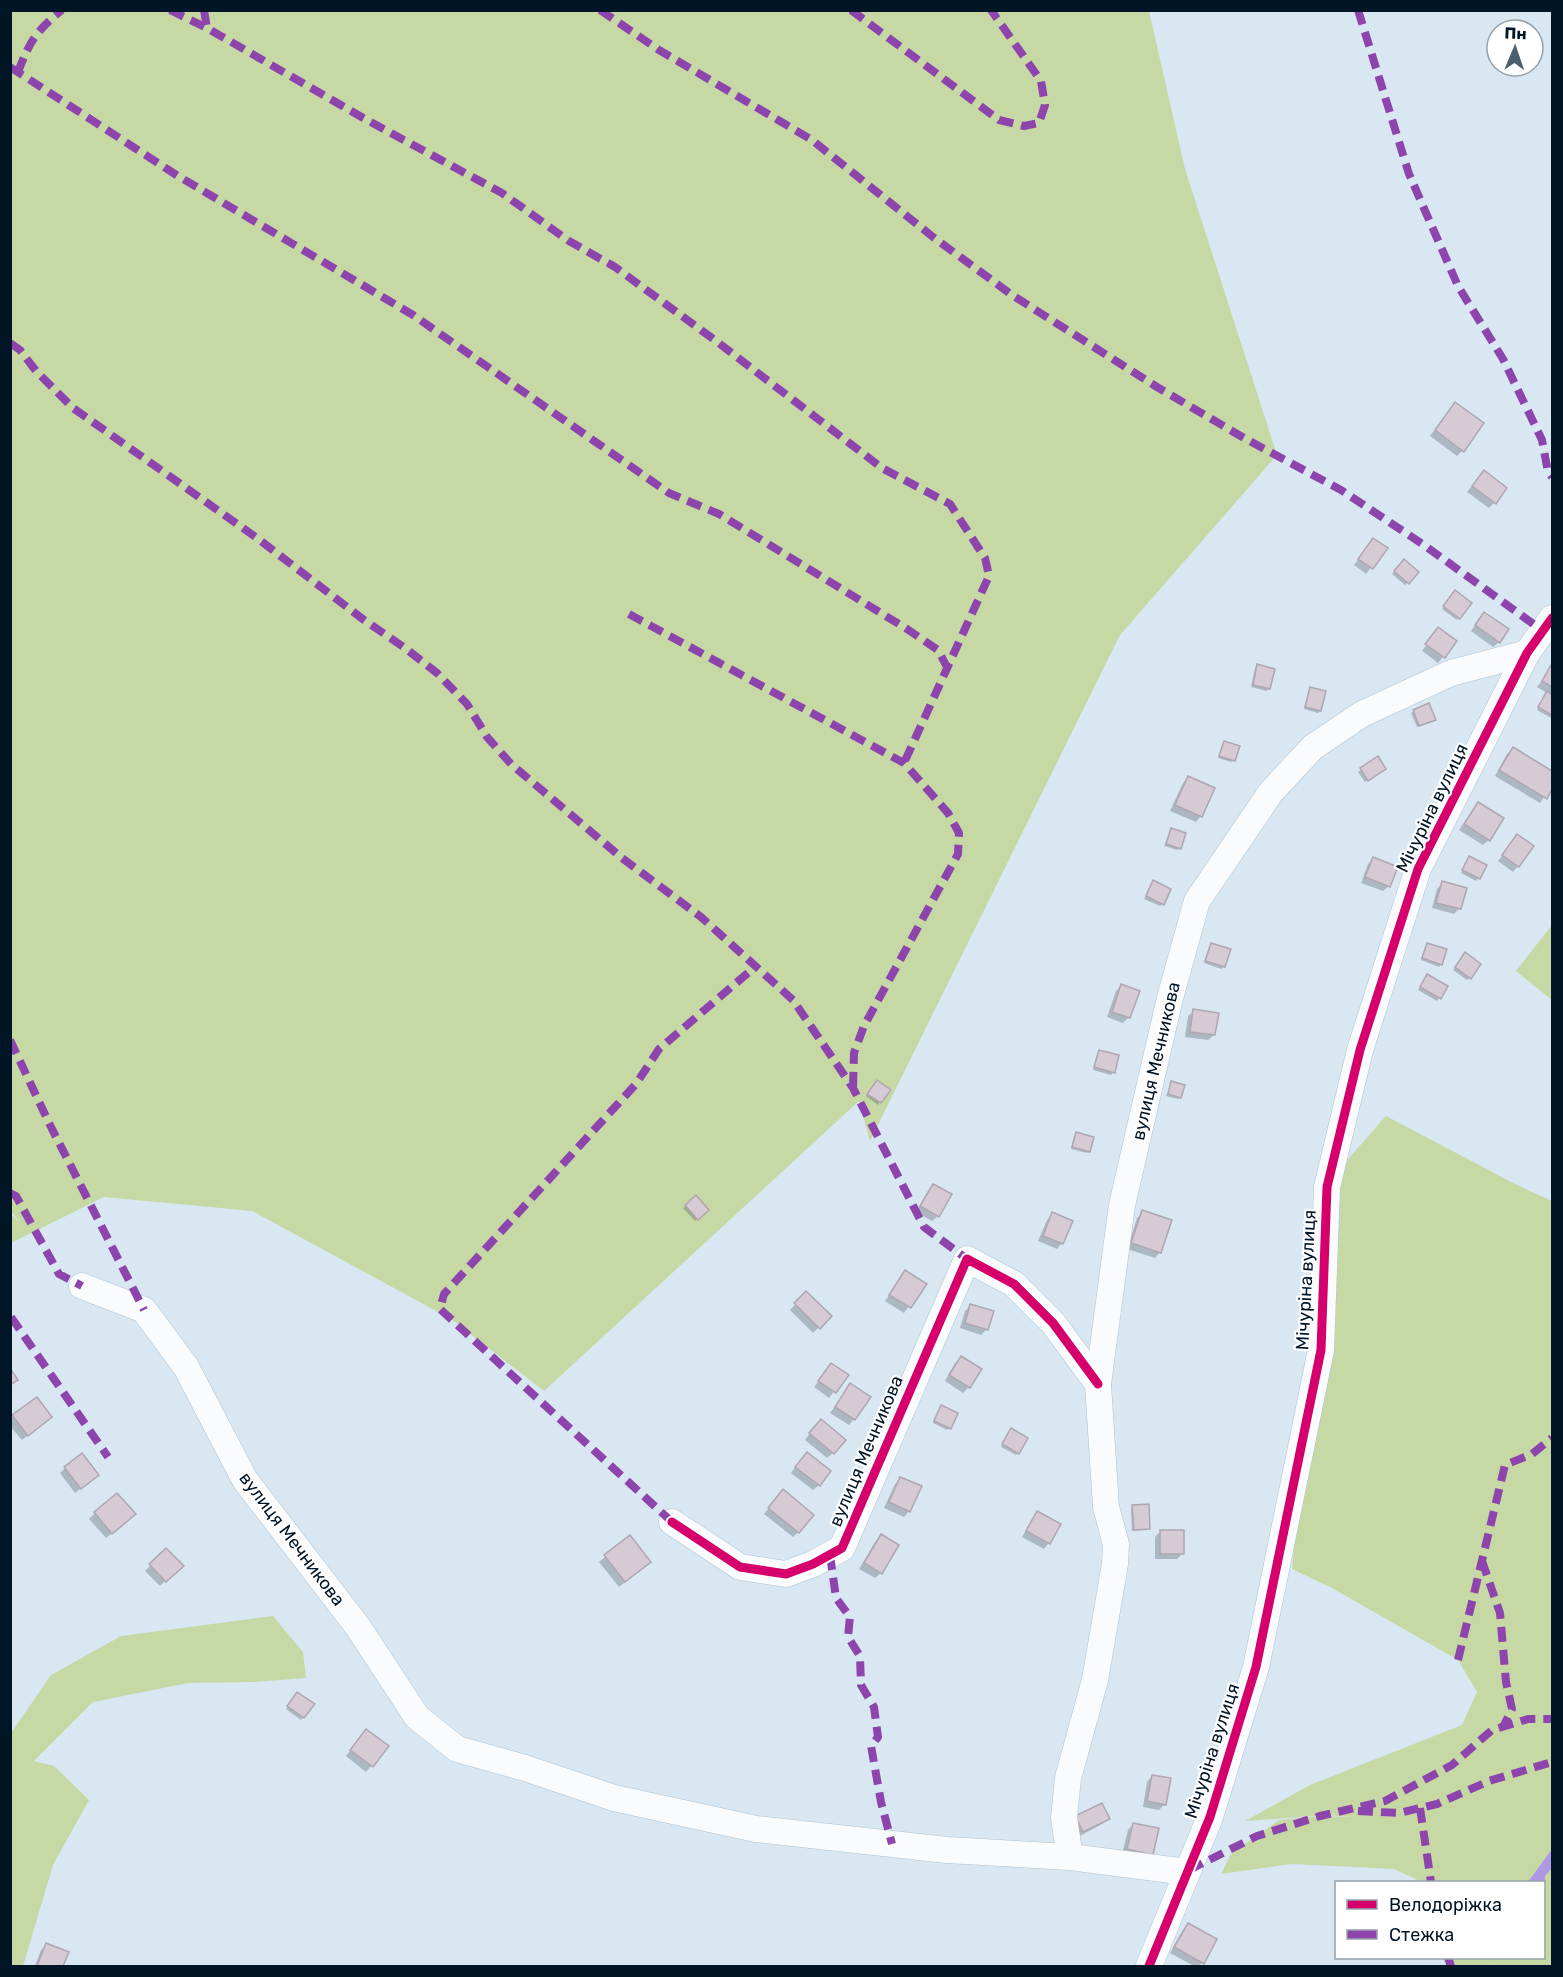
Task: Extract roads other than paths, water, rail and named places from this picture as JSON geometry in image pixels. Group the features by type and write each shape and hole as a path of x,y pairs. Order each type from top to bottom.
{"street":[{"name":"Мічуріна вулиця","path":"1149,1966 1210,1817 1256,1667 1322,1350 1327,1187 1360,1050 1418,869 1527,653 1552,618"},
{"name":"вулиця Мечникова","path":"82,1286 144,1310 186,1367 245,1480 358,1627 417,1717 458,1749 525,1768 614,1798 756,1829 946,1850 1070,1857 1064,1818 1068,1778 1095,1680 1116,1564 1116,1544 1106,1507 1098,1384 1122,1205 1170,998 1197,901 1271,792 1313,747 1362,714 1451,673 1527,653"},
{"name":"вулиця Мечникова","path":"672,1522 740,1567 786,1574 813,1564 842,1548 967,1259 1014,1284 1053,1323 1098,1384"},
{"path":"1070,1857 1187,1872"}]}
